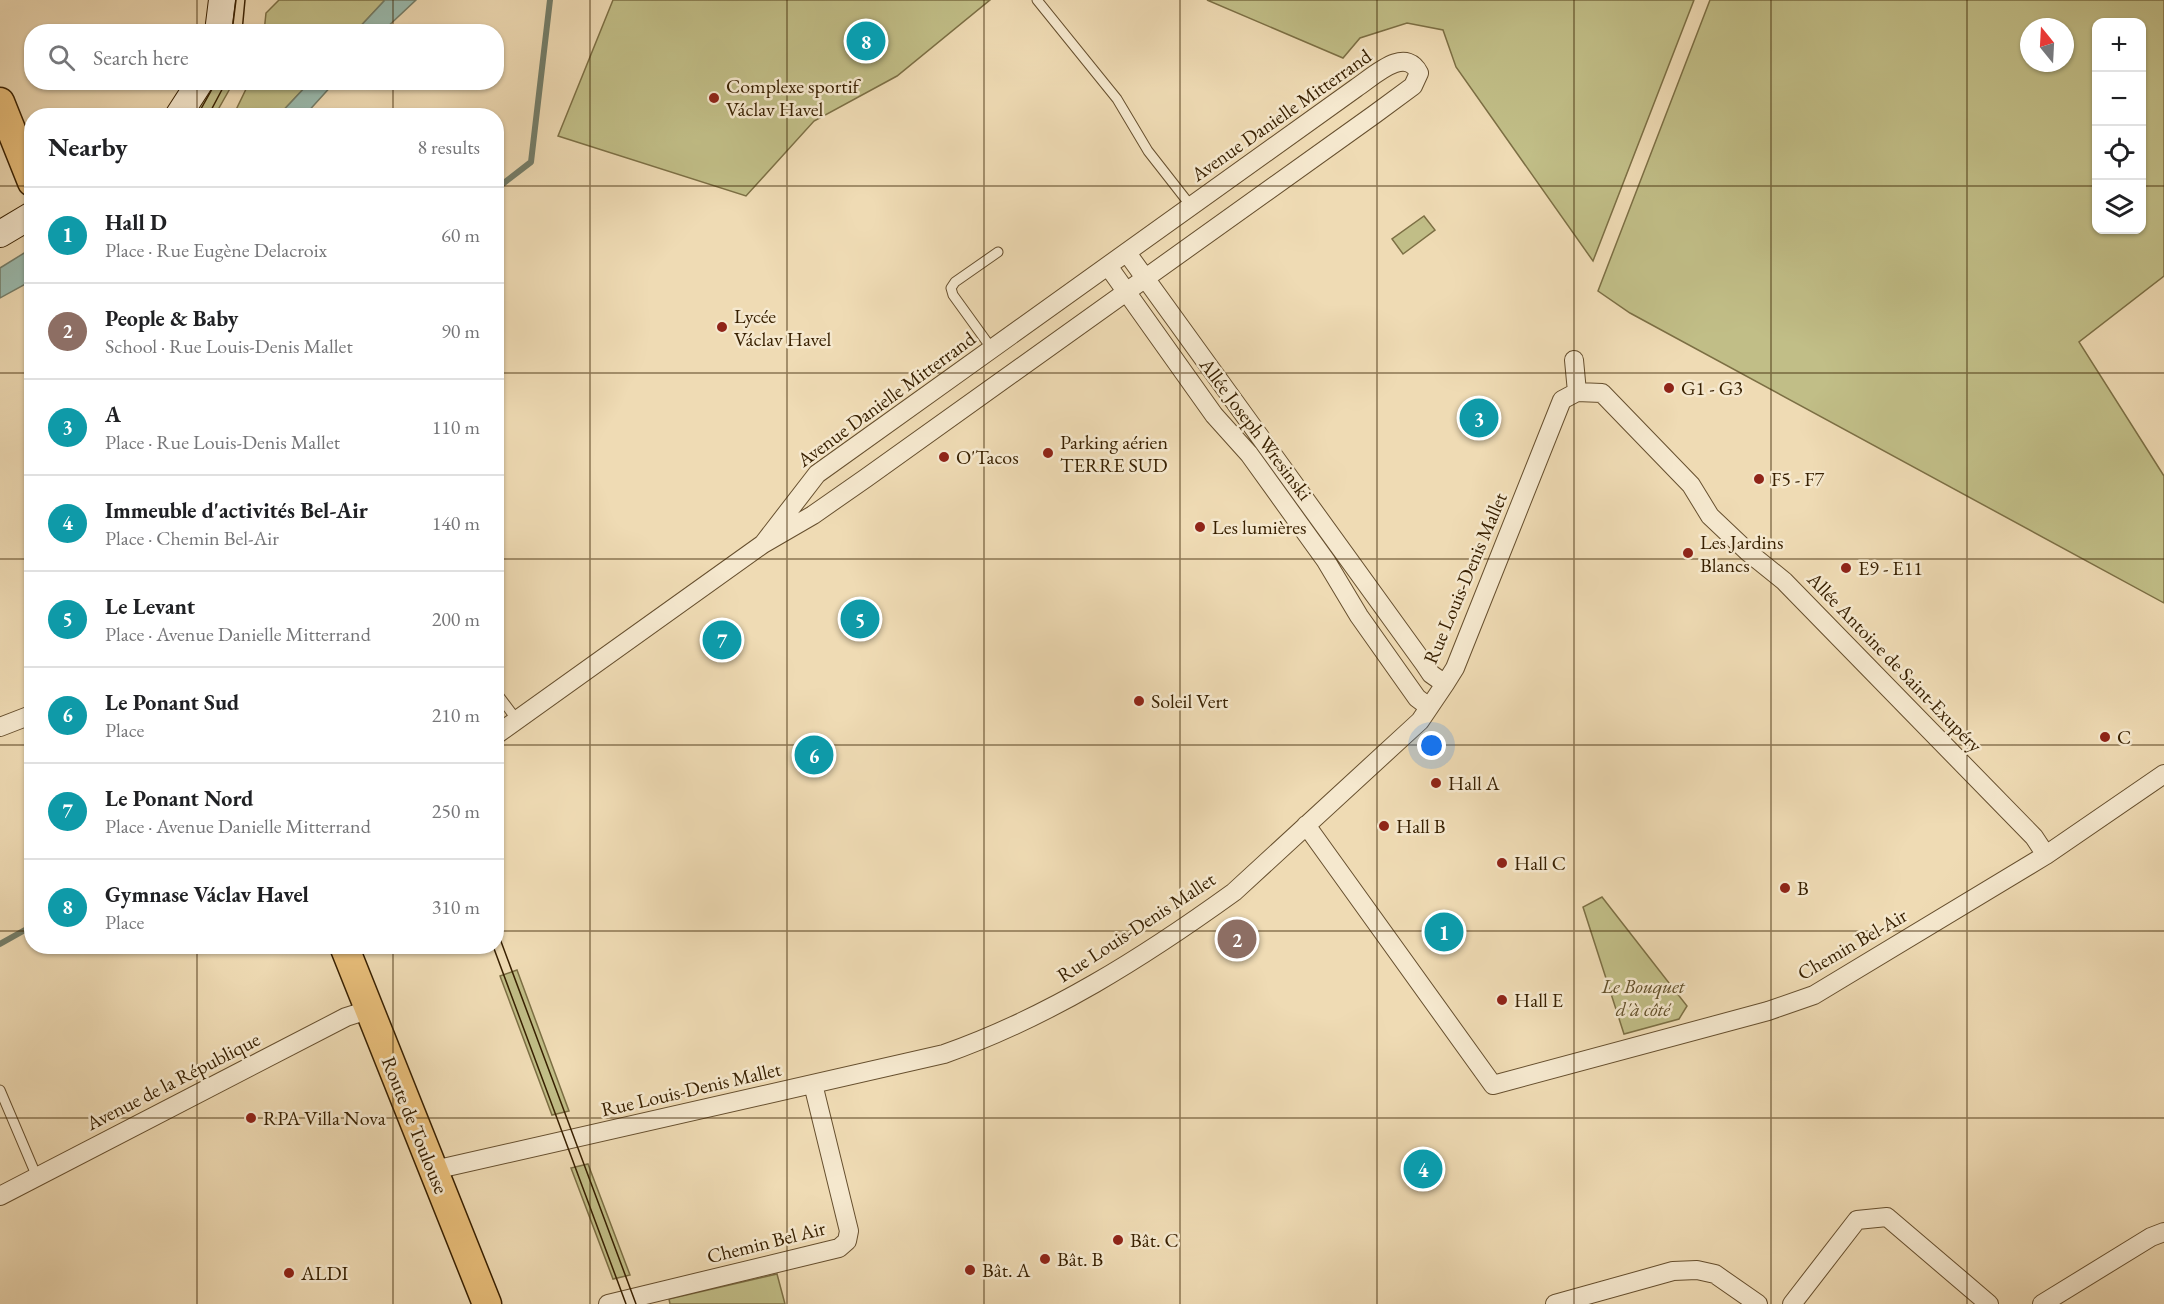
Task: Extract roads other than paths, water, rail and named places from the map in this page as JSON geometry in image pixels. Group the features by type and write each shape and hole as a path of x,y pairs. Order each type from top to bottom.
{"main road":[{"path":"0,102 24,162"},
{"name":"Route de Toulouse","path":"347,954 487,1304"}],"street":[{"path":"219,24 222,0"},
{"name":"Avenue Danielle Mitterrand","path":"504,729 763,544 813,515 1413,86 1419,73 1415,66 1409,62 1395,62 817,474 763,544"},
{"path":"183,108 195,90"},
{"path":"0,234 24,220"},
{"name":"Allée Joseph Wresinski","path":"1127,253 1431,674 1445,684"},
{"name":"Allée Joseph Wresinski","path":"1108,266 1214,415 1249,453 1320,552 1359,616 1417,698 1429,707"},
{"path":"1574,360 1577,393"},
{"name":"Rue Louis-Denis Mallet","path":"434,1170 944,1053 993,1036 1054,1006 1140,957 1234,892 1420,721 1456,665 1562,400 1577,393"},
{"name":"Allée Antoine de Saint-Exupéry","path":"1577,393 1602,393 1691,485 1710,516 1748,552 1784,581 2034,837 2046,855"},
{"path":"0,727 24,718"},
{"name":"Chemin Bel-Air","path":"1306,825 1493,1085 1768,1011 1815,995 2046,855 2164,774"},
{"name":"Avenue de la République","path":"0,1196 346,1017 368,1010"},
{"name":"Chemin Bel Air","path":"608,1304 839,1248 847,1241 849,1232 813,1084"},
{"path":"1792,1304 1857,1220 1887,1217 1989,1304"},
{"path":"2042,1304 2151,1237 2164,1232"},
{"path":"1555,1304 1673,1271 1698,1270 1715,1274 1758,1304"}],"lane":[{"path":"1037,0 1117,99 1148,151 1191,206"},
{"path":"992,349 953,295 951,288 955,282 998,252"},
{"path":"504,703 517,720"},
{"path":"0,1090 37,1177"}],"water":[{"path":"385,0 416,0 390,24 363,24"},
{"path":"302,90 328,90 311,108 286,108"},
{"path":"24,253 24,285 0,298 0,268"}],"waterway":[{"path":"504,183 531,162 550,0"},
{"path":"0,944 24,930"}],"tram line":[{"path":"233,24 236,0"},
{"path":"243,24 245,0"},
{"path":"201,108 212,90"},
{"path":"212,108 222,90"},
{"path":"504,949 636,1304"},
{"path":"496,954 626,1304"}],"place":[{"name":"Gymnase Václav Havel","path":"866,41"},
{"name":"Complexe sportif Václav Havel","path":"714,98"},
{"name":"Lycée Václav Havel","path":"722,327"},
{"name":"G1 - G3","path":"1669,388"},
{"name":"A","path":"1479,418"},
{"name":"Parking aérien TERRE SUD","path":"1048,453"},
{"name":"O'Tacos","path":"944,457"},
{"name":"F5 - F7","path":"1759,479"},
{"name":"Les lumières","path":"1200,527"},
{"name":"Les Jardins Blancs","path":"1688,553"},
{"name":"E9 - E11","path":"1846,568"},
{"name":"Le Levant","path":"860,619"},
{"name":"Le Ponant Nord","path":"722,640"},
{"name":"Soleil Vert","path":"1139,701"},
{"name":"C","path":"2105,737"},
{"name":"Le Ponant Sud","path":"814,755"},
{"name":"Hall A","path":"1436,783"},
{"name":"Hall B","path":"1384,826"},
{"name":"Hall C","path":"1502,863"},
{"name":"B","path":"1785,888"},
{"name":"Hall D","path":"1444,932"},
{"name":"People & Baby","path":"1237,939"},
{"name":"Hall E","path":"1502,1000"},
{"name":"RPA Villa Nova","path":"251,1118"},
{"name":"Immeuble d'activités Bel-Air","path":"1423,1169"},
{"name":"Bât. C","path":"1118,1240"},
{"name":"Bât. B","path":"1045,1259"},
{"name":"Bât. A","path":"970,1270"},
{"name":"ALDI","path":"289,1273"}],"park label":[{"name":"Le Bouquet d'à côté","path":"1643,998"}]}
